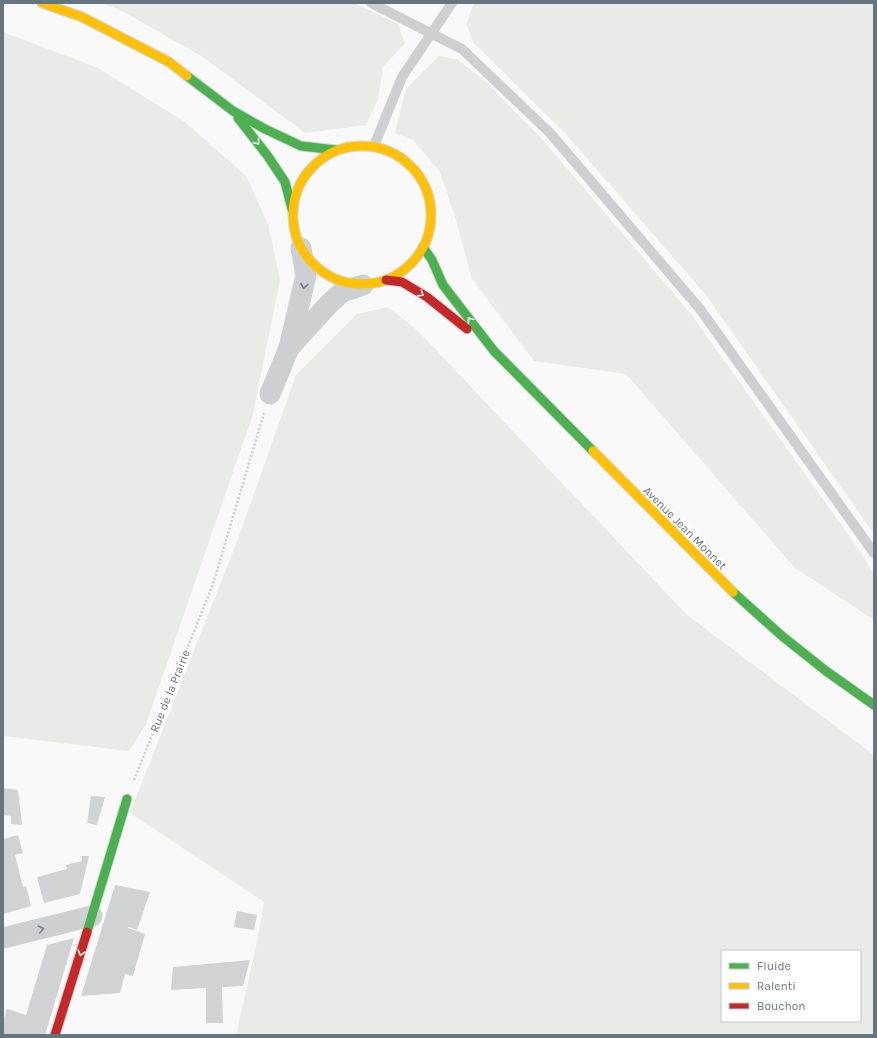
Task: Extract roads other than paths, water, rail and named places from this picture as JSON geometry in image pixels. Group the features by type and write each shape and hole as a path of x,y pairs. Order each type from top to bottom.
{"main road":[{"path":"42,3 82,17 169,62 233,111 265,129 302,146 336,150"},
{"path":"233,111 267,155 285,182 292,210 294,230 301,248 312,264 328,275 345,282 363,285 386,280 398,274 412,263 423,247 430,230 431,211 428,193 420,176 407,162 391,152 374,146 354,145 336,150 319,160 305,174 296,191 292,210"},
{"name":"Avenue Jean Monnet","path":"423,247 432,260 443,285 494,351"},
{"name":"Avenue Jean Monnet","path":"386,280 402,282 427,297 494,351 718,578 782,636 826,671 874,704"},
{"path":"55,1035 92,916 126,798"}],"street":[{"path":"270,394 289,348 306,275 301,248"},
{"path":"289,348 328,305 342,292 363,285"},
{"path":"3,938 92,916"}],"lane":[{"path":"371,3 462,49 550,133 700,309 874,553"},
{"path":"374,146 402,76 452,3"}]}
